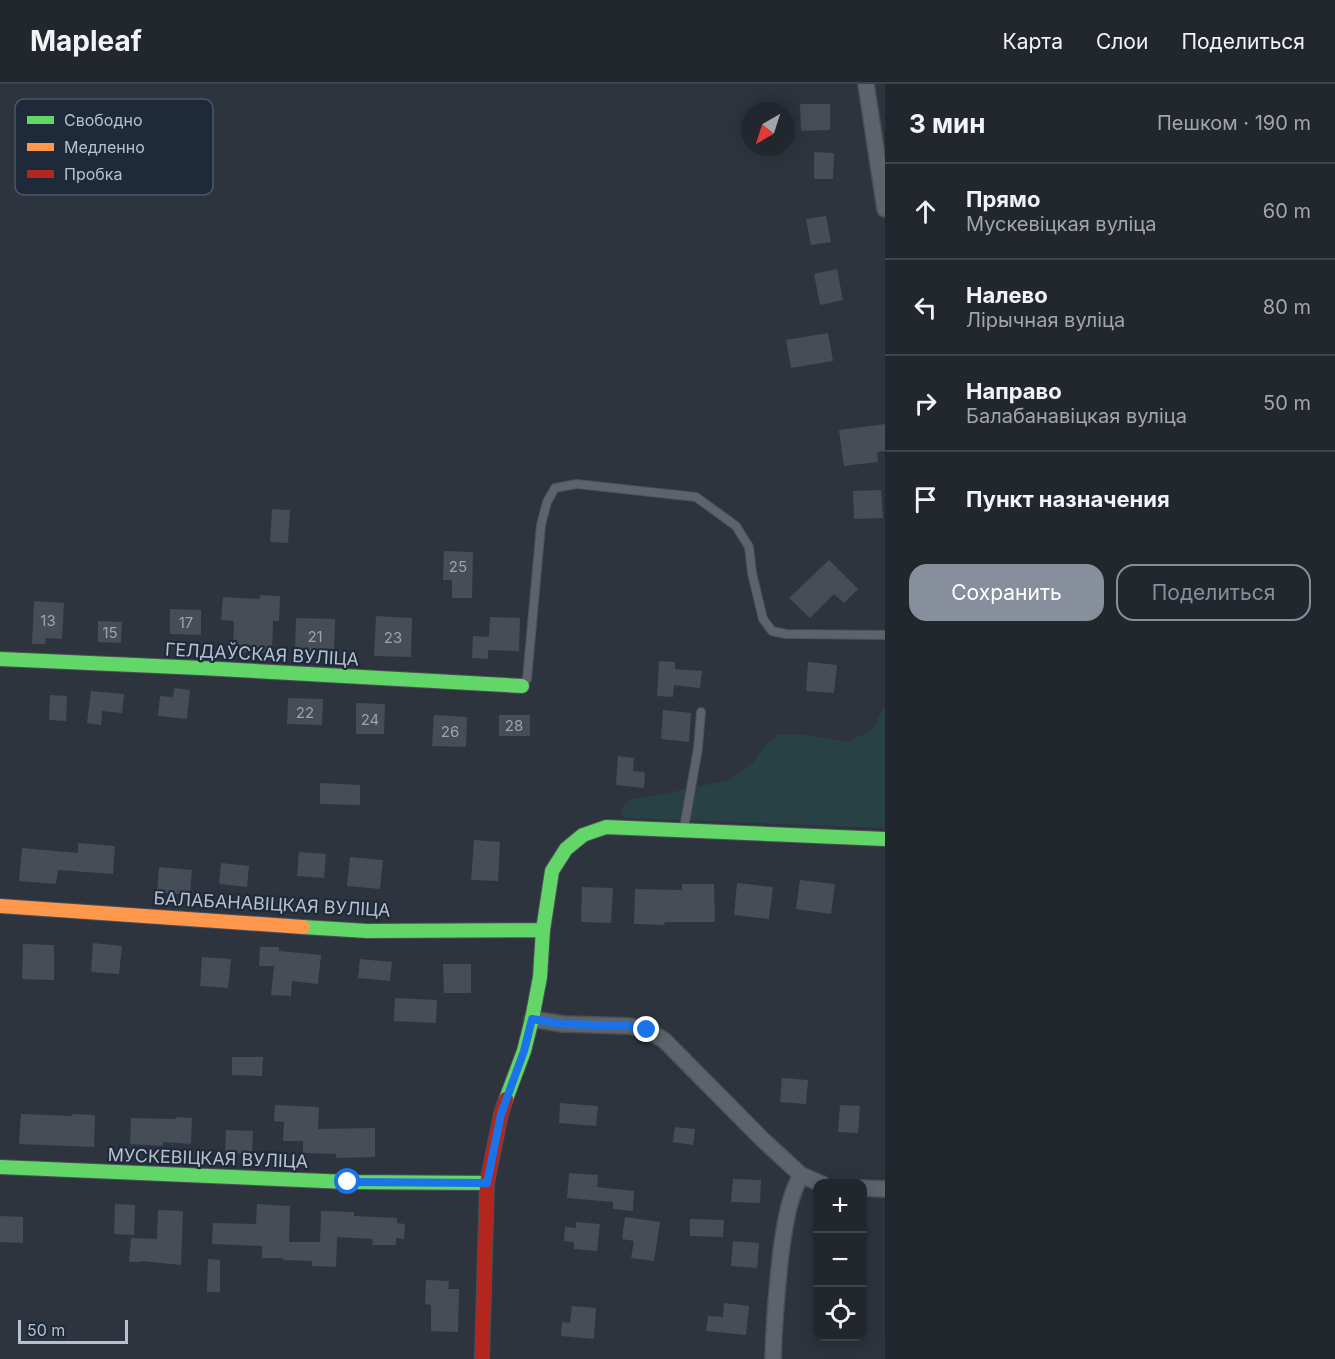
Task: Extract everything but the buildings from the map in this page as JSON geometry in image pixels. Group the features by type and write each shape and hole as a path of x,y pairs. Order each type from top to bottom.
{"street":[{"path":"866,84 885,209"},
{"name":"ГЕЛДАЎСКАЯ ВУЛІЦА","path":"0,659 522,686"},
{"path":"482,1359 487,1183 501,1114 524,1051 532,1019 540,977 543,930 552,871 566,849 583,835 606,827 885,839"},
{"name":"БАЛАБАНАВІЦКАЯ ВУЛІЦА","path":"0,906 367,931 543,930"},
{"path":"532,1019 563,1024 629,1026 647,1030 664,1040 762,1140 801,1175 813,1180"},
{"name":"МУСКЕВІЦКАЯ ВУЛІЦА","path":"0,1167 348,1182 487,1183"},
{"path":"772,1359 776,1292 786,1218 793,1191 801,1175"},
{"path":"867,1188 885,1189"}],"lane":[{"path":"522,686 527,679 541,525 555,488 577,484 696,497 736,526 749,547 752,573 763,619 772,631 786,634 885,635"},
{"path":"684,830 698,748 701,712"}],"green space":[{"path":"885,705 885,828 625,818 621,814 630,799 729,780 752,764 765,745 778,734 807,735 847,742 872,730"}],"traffic: fast":[{"path":"0,659 522,686"},
{"path":"506,1099 524,1051 532,1019 540,977 543,930 552,871 566,849 583,835 606,827 885,839"},
{"path":"303,927 367,931 543,930"},
{"path":"0,1167 348,1182 487,1183"}],"traffic: slow":[{"path":"0,906 303,927"}],"traffic: jam":[{"path":"482,1359 487,1183 506,1099"}],"route":[{"path":"348,1182 487,1183 501,1114 524,1051 532,1019 563,1024 629,1026 647,1030"}]}
